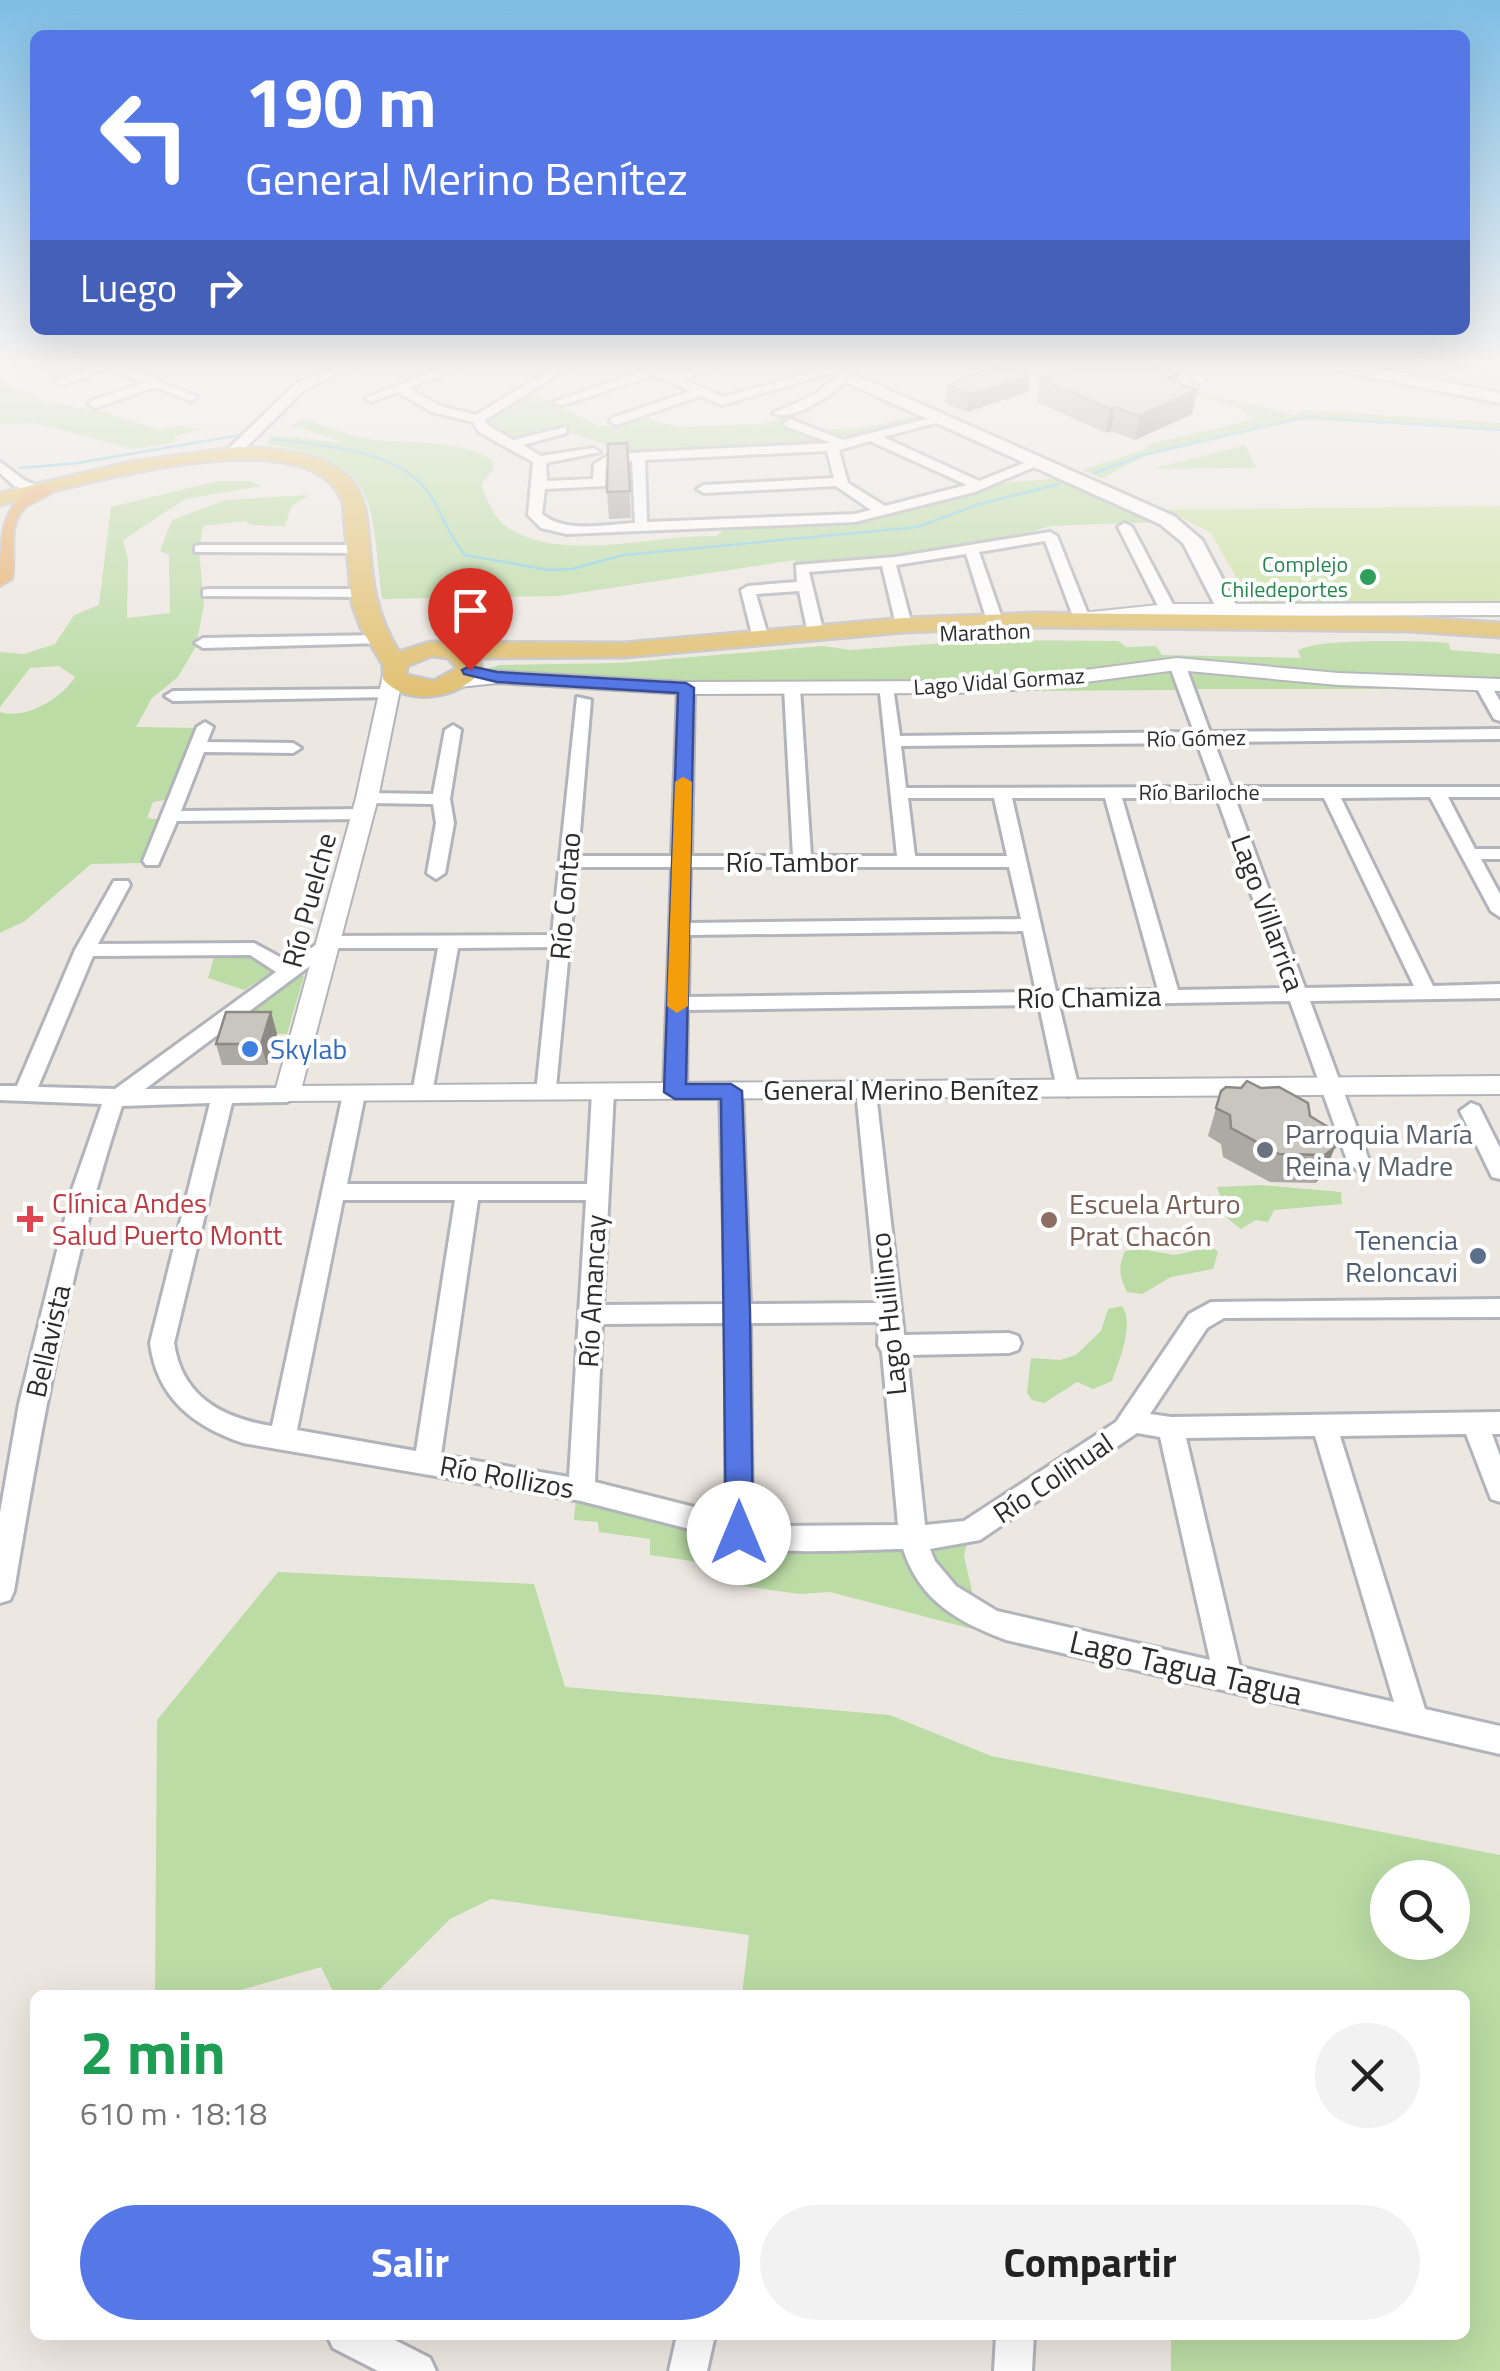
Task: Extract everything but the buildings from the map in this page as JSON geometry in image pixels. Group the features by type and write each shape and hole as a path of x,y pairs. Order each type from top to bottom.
{"highway":[{"path":"0,488 42,491"},
{"path":"0,579 1,522 15,504 42,491"}],"main road":[{"path":"0,499 116,476"},
{"path":"338,476 352,499 362,593 391,678 406,686 430,689 457,664"},
{"path":"1070,476 1180,528 1197,548 1224,620"},
{"name":"Marathon","path":"457,664 904,625 995,621 1224,620 1500,630"},
{"name":"Marathon","path":"457,664 604,660 967,631 1224,620 1264,632 1500,638"},
{"path":"374,630 457,664"},
{"path":"391,678 406,656 457,664"}],"street":[{"path":"11,476 42,491"},
{"path":"540,476 535,514 546,525 567,530 845,519 884,512 1005,476"},
{"path":"540,485 600,483 599,476"},
{"path":"639,476 641,520"},
{"path":"702,476 708,518"},
{"path":"840,476 841,482"},
{"path":"956,476 979,486"},
{"path":"704,488 841,482 884,512"},
{"path":"1124,526 1168,610"},
{"path":"816,634 801,568 888,561 1050,536 1082,620"},
{"path":"971,548 995,621"},
{"path":"200,549 358,549"},
{"path":"888,561 904,625"},
{"path":"761,639 748,590 803,586"},
{"path":"208,593 362,593"},
{"name":"Marathon","path":"1082,620 1168,610 1224,620 1500,609"},
{"path":"204,643 374,630"},
{"name":"Lago Vidal Gormaz","path":"457,664 497,677 686,688 1032,683 1178,664 1355,680 1491,685"},
{"name":"Lago Villarrica","path":"1178,664 1358,1163"},
{"path":"173,696 391,678"},
{"name":"Río Puelche","path":"288,1095 365,806 386,720 391,678"},
{"path":"1491,685 1500,716"},
{"path":"885,687 907,861"},
{"path":"675,1092 686,688"},
{"path":"792,688 802,862"},
{"path":"386,720 400,698 430,689"},
{"name":"Río Contao","path":"547,1092 584,700"},
{"path":"152,861 205,727"},
{"path":"436,873 446,823 441,799 453,730"},
{"name":"Río Gómez","path":"892,741 1500,734"},
{"path":"198,747 293,748"},
{"path":"1330,792 1426,993"},
{"path":"1436,792 1500,911"},
{"name":"Río Bariloche","path":"898,793 1500,792"},
{"path":"1002,793 1068,1089"},
{"path":"1112,793 1170,996"},
{"path":"171,816 441,799"},
{"path":"1470,854 1500,854"},
{"name":"Río Tambor","path":"568,862 1017,860"},
{"path":"24,1094 85,950 121,885"},
{"path":"679,929 1032,925"},
{"path":"118,1097 330,942 561,941"},
{"path":"423,1094 449,942"},
{"path":"85,950 250,948 291,972"},
{"name":"Río Chamiza","path":"678,1004 1500,991"},
{"path":"163,1064 160,1084 182,1096"},
{"name":"General Merino Benítez","path":"0,1093 118,1097 1500,1084"},
{"name":"Lago Huillinco","path":"867,1090 890,1345 913,1537"},
{"path":"731,1091 739,1533"},
{"name":"Río Amancay","path":"581,1490 604,1092"},
{"path":"282,1439 354,1094"},
{"name":"Río Rollizos","path":"223,1096 164,1328 166,1368 198,1411 227,1428 581,1490 739,1533 772,1538 913,1537"},
{"name":"Bellavista","path":"0,1591 32,1404 83,1190 109,1110 118,1097"},
{"path":"1471,1110 1500,1171"},
{"path":"334,1192 598,1192"},
{"path":"427,1462 468,1192"},
{"name":"Río Colihual","path":"913,1537 949,1537 970,1532 1133,1422 1198,1321 1212,1312 1231,1308 1500,1308"},
{"path":"592,1315 887,1312"},
{"path":"890,1345 1009,1343"},
{"path":"1133,1422 1171,1428 1487,1423 1500,1491"},
{"path":"1324,1425 1414,1720"},
{"path":"1171,1428 1228,1678"},
{"name":"Lago Tagua Tagua","path":"913,1537 922,1567 936,1588 988,1620 1500,1740"},
{"path":"356,2340 417,2371"},
{"path":"688,2371 695,2340"},
{"path":"1013,2371 1015,2340"}],"green space":[{"path":"351,476 488,476 481,485 504,525 526,537 579,546 716,536 727,527 874,519 999,483 1062,478 1161,522 1050,526 1010,539 953,549 798,567 795,560 558,596 382,599 375,535 363,490"},
{"path":"218,481 251,481 261,486 185,499 123,540 128,559 127,618 170,613 169,555 160,551 172,520 225,500 309,495 291,507 285,526 251,525 245,521 203,526 199,551 204,604 196,646 178,677 152,698 136,727 199,728 171,799 153,802 147,818 162,820 142,863 91,864 25,921 0,933 0,712 21,713 42,706 75,677 59,666 30,668 0,707 0,652 24,654 55,644 74,615 99,605 111,507"},
{"name":"Complejo Chiledeportes","path":"1500,506 1500,603 1251,604 1211,533 1167,510"},
{"path":"982,640 1119,641 1126,647 1156,646 1162,655 1301,658 1298,651 1323,644 1439,642 1449,643 1450,650 1500,654 1500,678 1339,675 1174,658 1031,677 913,681 696,683 485,669 500,665 620,663 823,646 850,650"},
{"path":"1168,671 1178,690 1014,688"},
{"path":"1192,671 1479,689 1194,689"},
{"path":"248,953 277,969 244,990 208,978 215,954"},
{"path":"304,976 287,1034 222,1032"},
{"path":"1261,1185 1341,1192 1342,1204 1274,1210 1268,1222 1256,1220 1241,1229 1227,1218 1217,1187"},
{"path":"1212,1247 1218,1252 1213,1269 1171,1277 1142,1294 1127,1292 1122,1281 1125,1251 1139,1249 1175,1255"},
{"path":"1122,1306 1126,1333 1112,1381 1093,1389 1077,1382 1044,1403 1032,1400 1027,1393 1031,1358 1060,1360 1076,1355 1101,1331 1108,1309"},
{"path":"576,1497 685,1525 902,1543 948,1610 980,1631 830,1592 799,1594 730,1584 732,1567 650,1555 650,1539 599,1532 598,1522 574,1520"},
{"path":"967,1543 964,1556 975,1604 962,1596 929,1556 930,1547"},
{"path":"278,1572 534,1584 565,1687 890,1715 991,1756 1500,1855 1500,2371 1171,2371 1171,2340 1470,2340 1470,1990 743,1990 749,1935 491,1899 450,1919 379,1990 332,1990 321,1967 241,1990 155,1990 157,1720"}],"waterway":[{"path":"412,476 425,488 465,555 549,570 571,569 624,555 918,527 976,505 1059,484"}],"slow traffic":[{"path":"677,1006 683,782"}],"place":[{"name":"Complejo Chiledeportes","path":"1368,577"},
{"name":"Skylab","path":"250,1049"},
{"name":"Parroquia María Reina y Madre","path":"1265,1150"},
{"name":"Clínica Andes Salud Puerto Montt","path":"30,1219"},
{"name":"Escuela Arturo Prat Chacón","path":"1049,1220"},
{"name":"Tenencia Reloncavi","path":"1478,1256"}],"route":[{"path":"470,670 497,677 686,688 675,1092 731,1091 739,1533"}]}
